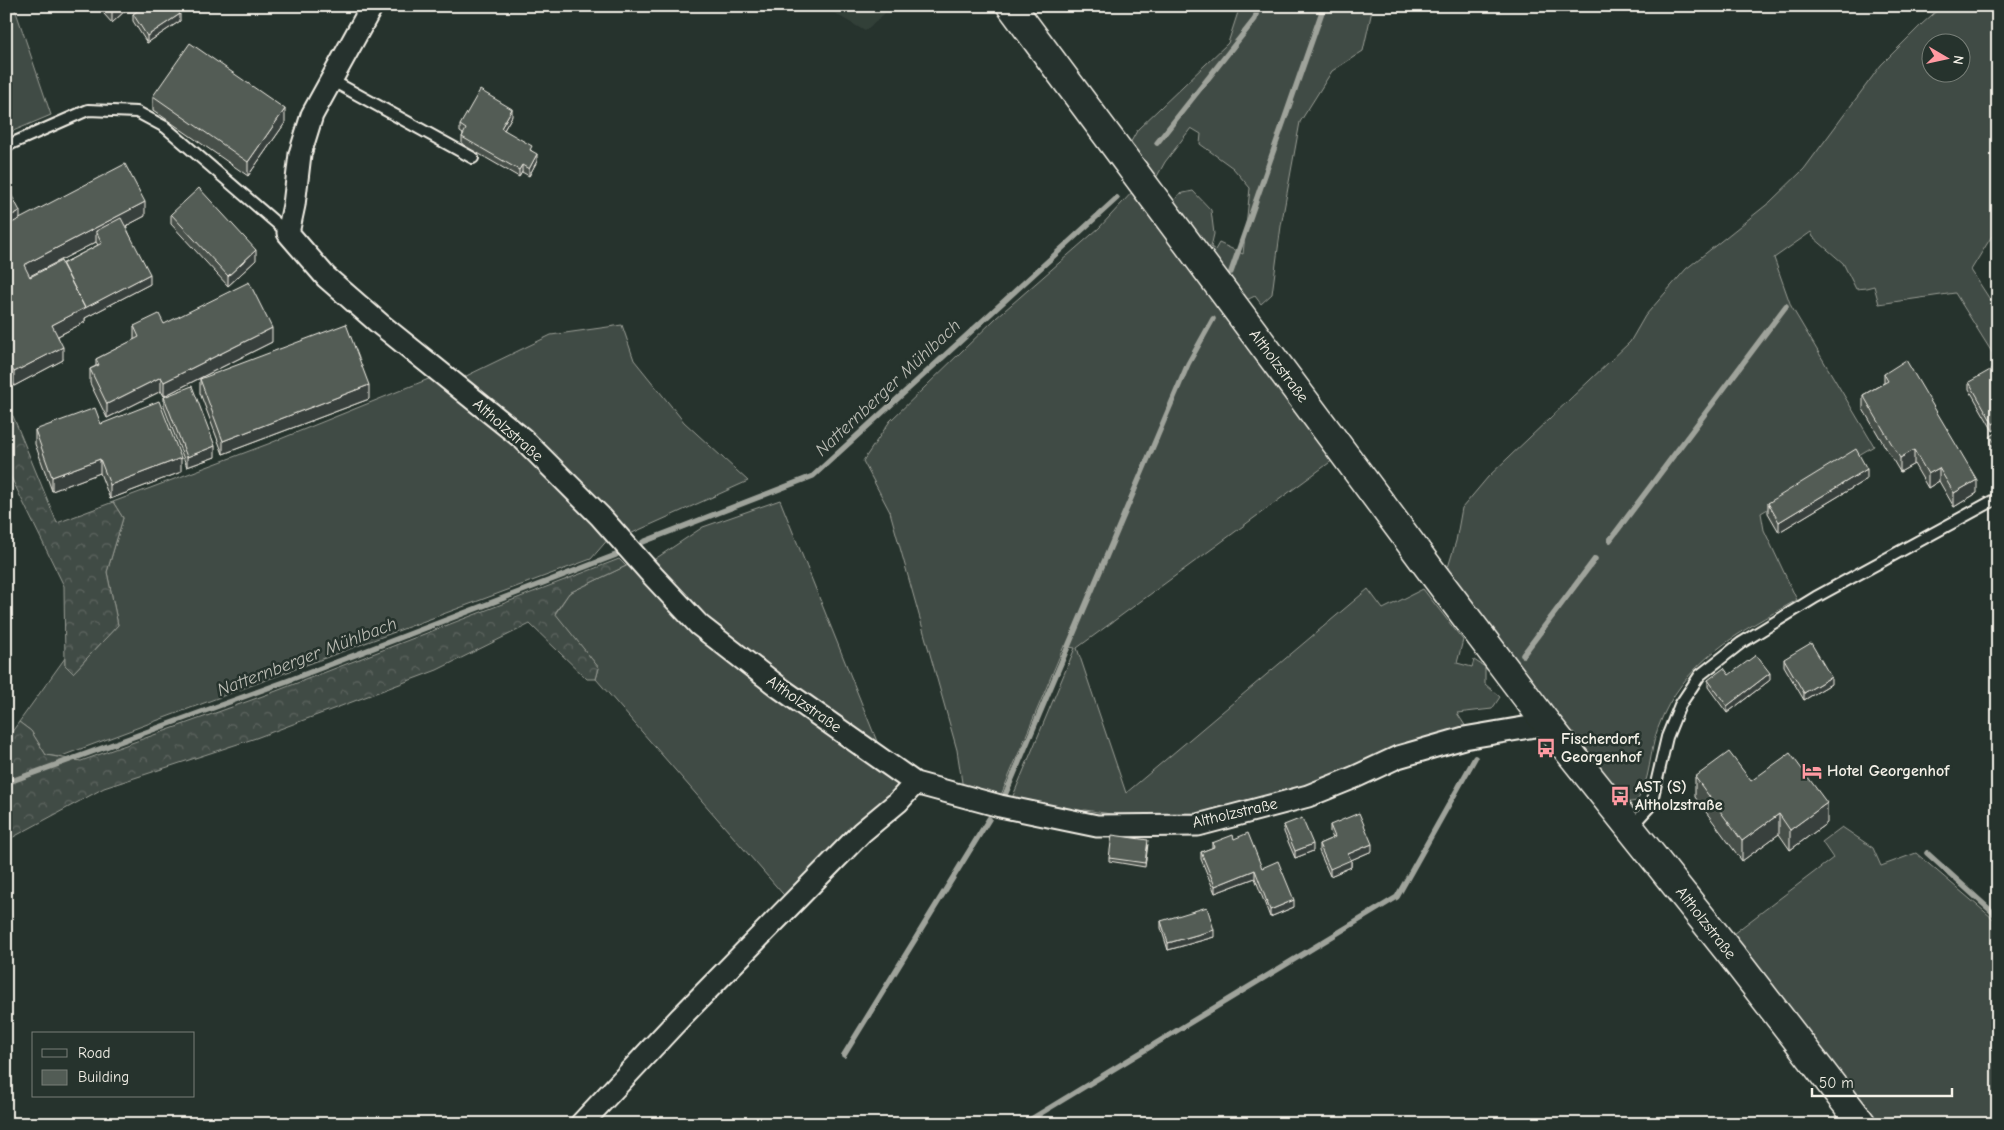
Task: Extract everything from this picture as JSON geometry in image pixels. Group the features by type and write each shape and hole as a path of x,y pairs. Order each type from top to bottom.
{"street":[{"path":"288,233 294,205 300,154 312,115 372,6"},
{"name":"Altholzstraße","path":"1011,6 1435,576 1548,724 1862,1124"},
{"name":"Altholzstraße","path":"288,233 326,277 380,324 523,439 600,516 652,576 699,625 780,688 915,783 1000,806 1097,826 1198,825 1308,796 1398,758 1464,738 1548,724"},
{"path":"581,1124 680,1017 862,832 898,802 915,783"}],"lane":[{"path":"331,80 473,158"},
{"path":"6,146 88,110 137,112 166,127 288,233"},
{"path":"1631,828 1650,805 1667,738 1680,705 1700,675 1741,643 1816,597 1998,498"}],"shaded area":[{"path":"822,6 893,6 865,31"}],"green space":[{"path":"6,6 14,6 51,115 6,134"},
{"path":"1240,6 1373,6 1363,51 1332,71 1300,122 1281,226 1272,294 1261,304 1255,296 1240,303 1170,208 1179,194 1193,191 1211,210 1214,234 1211,247 1215,250 1219,243 1243,254 1250,188 1233,168 1200,144 1201,134 1191,128 1165,162 1155,180 1127,149 1138,129 1228,43"},
{"path":"1942,6 1998,6 1998,226 1971,270 1998,312 1998,362 1955,293 1879,304 1874,286 1856,289 1843,263 1813,237 1811,232 1774,258 1791,306 1874,446 1761,513 1764,530 1797,600 1734,637 1697,667 1668,705 1655,737 1642,793 1637,801 1624,803 1446,574 1456,541 1462,508 1488,477 1630,342 1645,316 1686,269 1770,202 1804,169 1881,65"},
{"path":"1134,190 1333,460 1077,648 1126,793 1368,589 1383,609 1423,589 1463,640 1457,663 1472,667 1474,660 1485,667 1485,684 1500,697 1492,709 1457,713 1466,727 1341,776 1209,814 1136,818 1085,810 1063,815 1010,803 1075,648 1064,646 1001,795 996,800 963,789 957,750 890,512 863,461 890,421 996,318 1099,228"},
{"path":"622,325 634,360 684,422 748,481 630,534 460,379 551,335"},
{"path":"436,376 512,438 610,537 591,559 59,757 46,755 31,731 19,722 65,658 65,665 73,673 118,625 107,572 123,518 113,502 268,444"},
{"path":"6,410 13,416 57,523 113,502 123,518 107,572 118,625 73,673 65,665 64,586 6,467"},
{"path":"780,500 880,749 711,627 649,563 703,527"},
{"path":"619,559 626,566 569,593 555,613 599,668 596,679 587,679 530,624 437,670 256,738 104,788 6,841 6,740 19,722 31,731 46,755 81,761 271,693"},
{"path":"634,564 902,778 904,791 789,901 596,679 599,668 555,614 569,593"},
{"path":"1842,827 1873,848 1881,866 1916,853 1998,923 1998,1124 1875,1124 1729,937 1833,858 1822,842"}],"building":[{"path":"107,6 119,6 112,12"},
{"path":"144,6 174,6 180,14 147,36 133,14"},
{"path":"190,43 285,109 248,162 153,96"},
{"path":"480,90 512,109 501,128 532,146 530,150 537,154 529,169 522,165 519,170 462,137 466,129 460,125"},
{"path":"125,164 145,202 24,265 30,277 61,261 85,308 52,325 63,347 14,372 6,358 6,226"},
{"path":"6,185 20,211 6,218"},
{"path":"199,188 256,250 228,276 171,214"},
{"path":"121,218 150,274 85,308 62,264 102,243 96,231"},
{"path":"249,282 272,328 164,382 161,377 107,404 90,369 99,365 96,359 139,337 134,326 159,314 164,324"},
{"path":"346,324 369,385 223,441 200,379"},
{"path":"1906,360 1977,480 1954,493 1939,468 1928,474 1914,450 1900,458 1863,395 1888,381 1884,374"},
{"path":"1992,369 1998,379 1998,421 1993,424 1969,382"},
{"path":"192,386 215,446 187,457 164,397"},
{"path":"159,401 181,458 110,485 100,459 52,477 35,430 95,408 101,424"},
{"path":"1998,432 1998,449 1991,436"},
{"path":"1856,449 1867,469 1779,522 1768,503"},
{"path":"1811,643 1831,677 1804,693 1784,659"},
{"path":"1756,655 1770,673 1727,706 1708,680 1724,668 1729,675"},
{"path":"1729,752 1751,781 1790,753 1827,803 1790,830 1779,814 1742,841 1695,777"},
{"path":"1359,813 1372,844 1348,854 1351,860 1330,869 1319,844 1335,837 1330,825"},
{"path":"1302,818 1313,844 1295,851 1284,825"},
{"path":"1248,833 1262,868 1278,861 1294,900 1270,910 1255,870 1215,886 1201,852 1214,847 1212,843 1233,835 1234,839"},
{"path":"1112,835 1148,840 1145,863 1109,858"},
{"path":"1207,907 1214,930 1168,943 1161,921"}],"waterway":[{"name":"Natternberger Mühlbach","path":"1157,143 1255,19 1258,6"},
{"path":"1231,272 1324,6"},
{"name":"Natternberger Mühlbach","path":"643,542 813,476 1117,198"},
{"path":"1610,540 1786,306"},
{"path":"1005,795 1188,364 1213,319"},
{"name":"Natternberger Mühlbach","path":"6,783 287,681 616,555"},
{"path":"1523,655 1595,559"},
{"path":"1023,1124 1397,897 1475,758"},
{"path":"844,1055 989,819"},
{"path":"1927,853 1998,917"}],"place":[{"name":"Fischerdorf, Georgenhof","path":"1546,748"},
{"name":"Hotel Georgenhof","path":"1812,771"},
{"name":"AST (S) Altholzstraße","path":"1620,796"}]}
